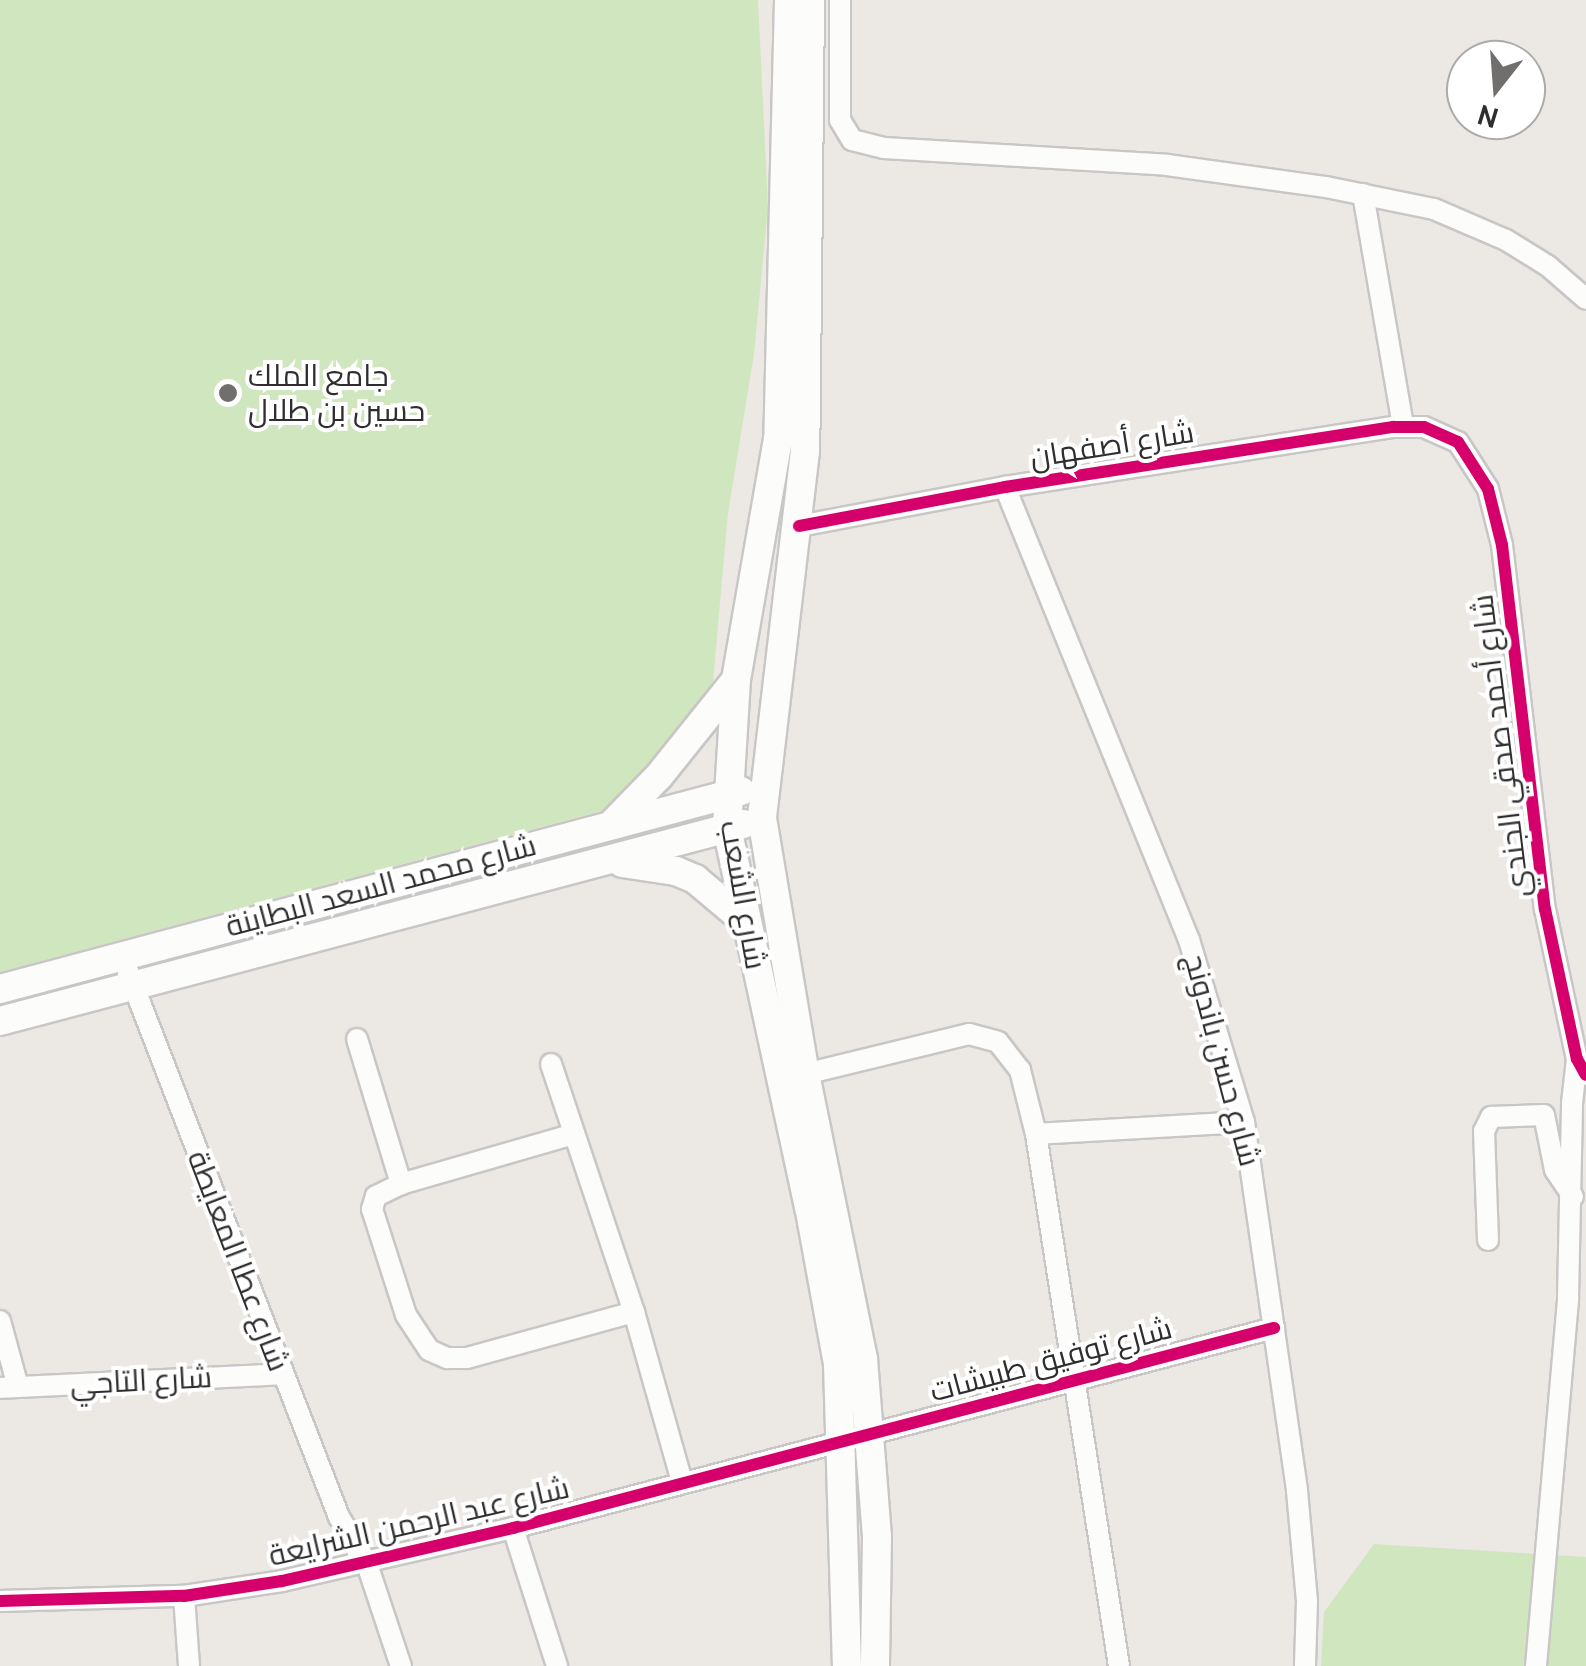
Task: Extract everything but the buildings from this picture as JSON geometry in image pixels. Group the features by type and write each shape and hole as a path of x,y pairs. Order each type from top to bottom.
{"main road":[{"name":"شارع الشعب","path":"789,0 778,439 736,680 726,794 744,921 822,1274 840,1380 847,1666"},
{"name":"شارع الشعب","path":"810,0 808,396 799,526 762,787 762,818 805,1074 856,1320 870,1433 877,1537 875,1666"},
{"path":"612,824 659,776 736,680"},
{"name":"شارع محمد السعد البطاينة","path":"0,989 762,787"},
{"name":"شارع محمد السعد البطاينة","path":"0,1021 762,818"},
{"path":"610,861 676,871 695,878 744,921"}],"street":[{"path":"840,0 840,120 852,140 884,148 1166,165 1363,194 1469,221 1548,266 1586,299"},
{"path":"1363,194 1403,426"},
{"name":"شارع أصفهان","path":"799,526 1004,487 1403,426 1435,430"},
{"name":"شارع أحمد صدقي الجندي","path":"1435,430 1458,442 1473,461 1488,488 1499,531 1543,893 1581,1067 1572,1103 1573,1197 1536,1666"},
{"name":"شارع حسن باندونج","path":"1004,487 1189,940 1244,1122 1302,1541 1305,1666"},
{"name":"شارع عطا المعايطة","path":"122,956 339,1516 366,1561 401,1666"},
{"path":"805,1074 978,1034 998,1042 1013,1058 1028,1087 1119,1666"},
{"path":"357,1039 401,1184"},
{"path":"552,1064 634,1312 682,1482"},
{"path":"1488,1240 1484,1131 1491,1116 1544,1115 1555,1170 1573,1197"},
{"path":"1036,1134 1244,1122"},
{"path":"574,1134 401,1184 376,1196 372,1209 406,1315 429,1350 447,1358 466,1358 634,1312"},
{"path":"0,1321 9,1388"},
{"name":"شارع توفيق طبيشات","path":"841,1440 1274,1328"},
{"name":"شارع التاجي","path":"9,1388 282,1374"},
{"name":"شارع عبد الرحمن الشرايعة","path":"0,1601 184,1596 282,1582 514,1528 841,1440"},
{"path":"514,1528 557,1666"},
{"path":"184,1596 189,1666"}],"green space":[{"path":"0,0 758,0 768,207 754,354 728,513 712,693 668,754 612,808 0,972"},
{"path":"1374,1544 1586,1557 1586,1666 1321,1666 1324,1612"}],"cycle path":[{"path":"799,526 1005,487 1393,427 1424,427 1458,442 1488,489 1502,545 1545,909 1577,1059 1586,1075"},
{"path":"0,1601 184,1596 282,1581 513,1528 1274,1328"}],"place":[{"name":"جامع الملك حسين بن طلال","path":"228,393"}]}
